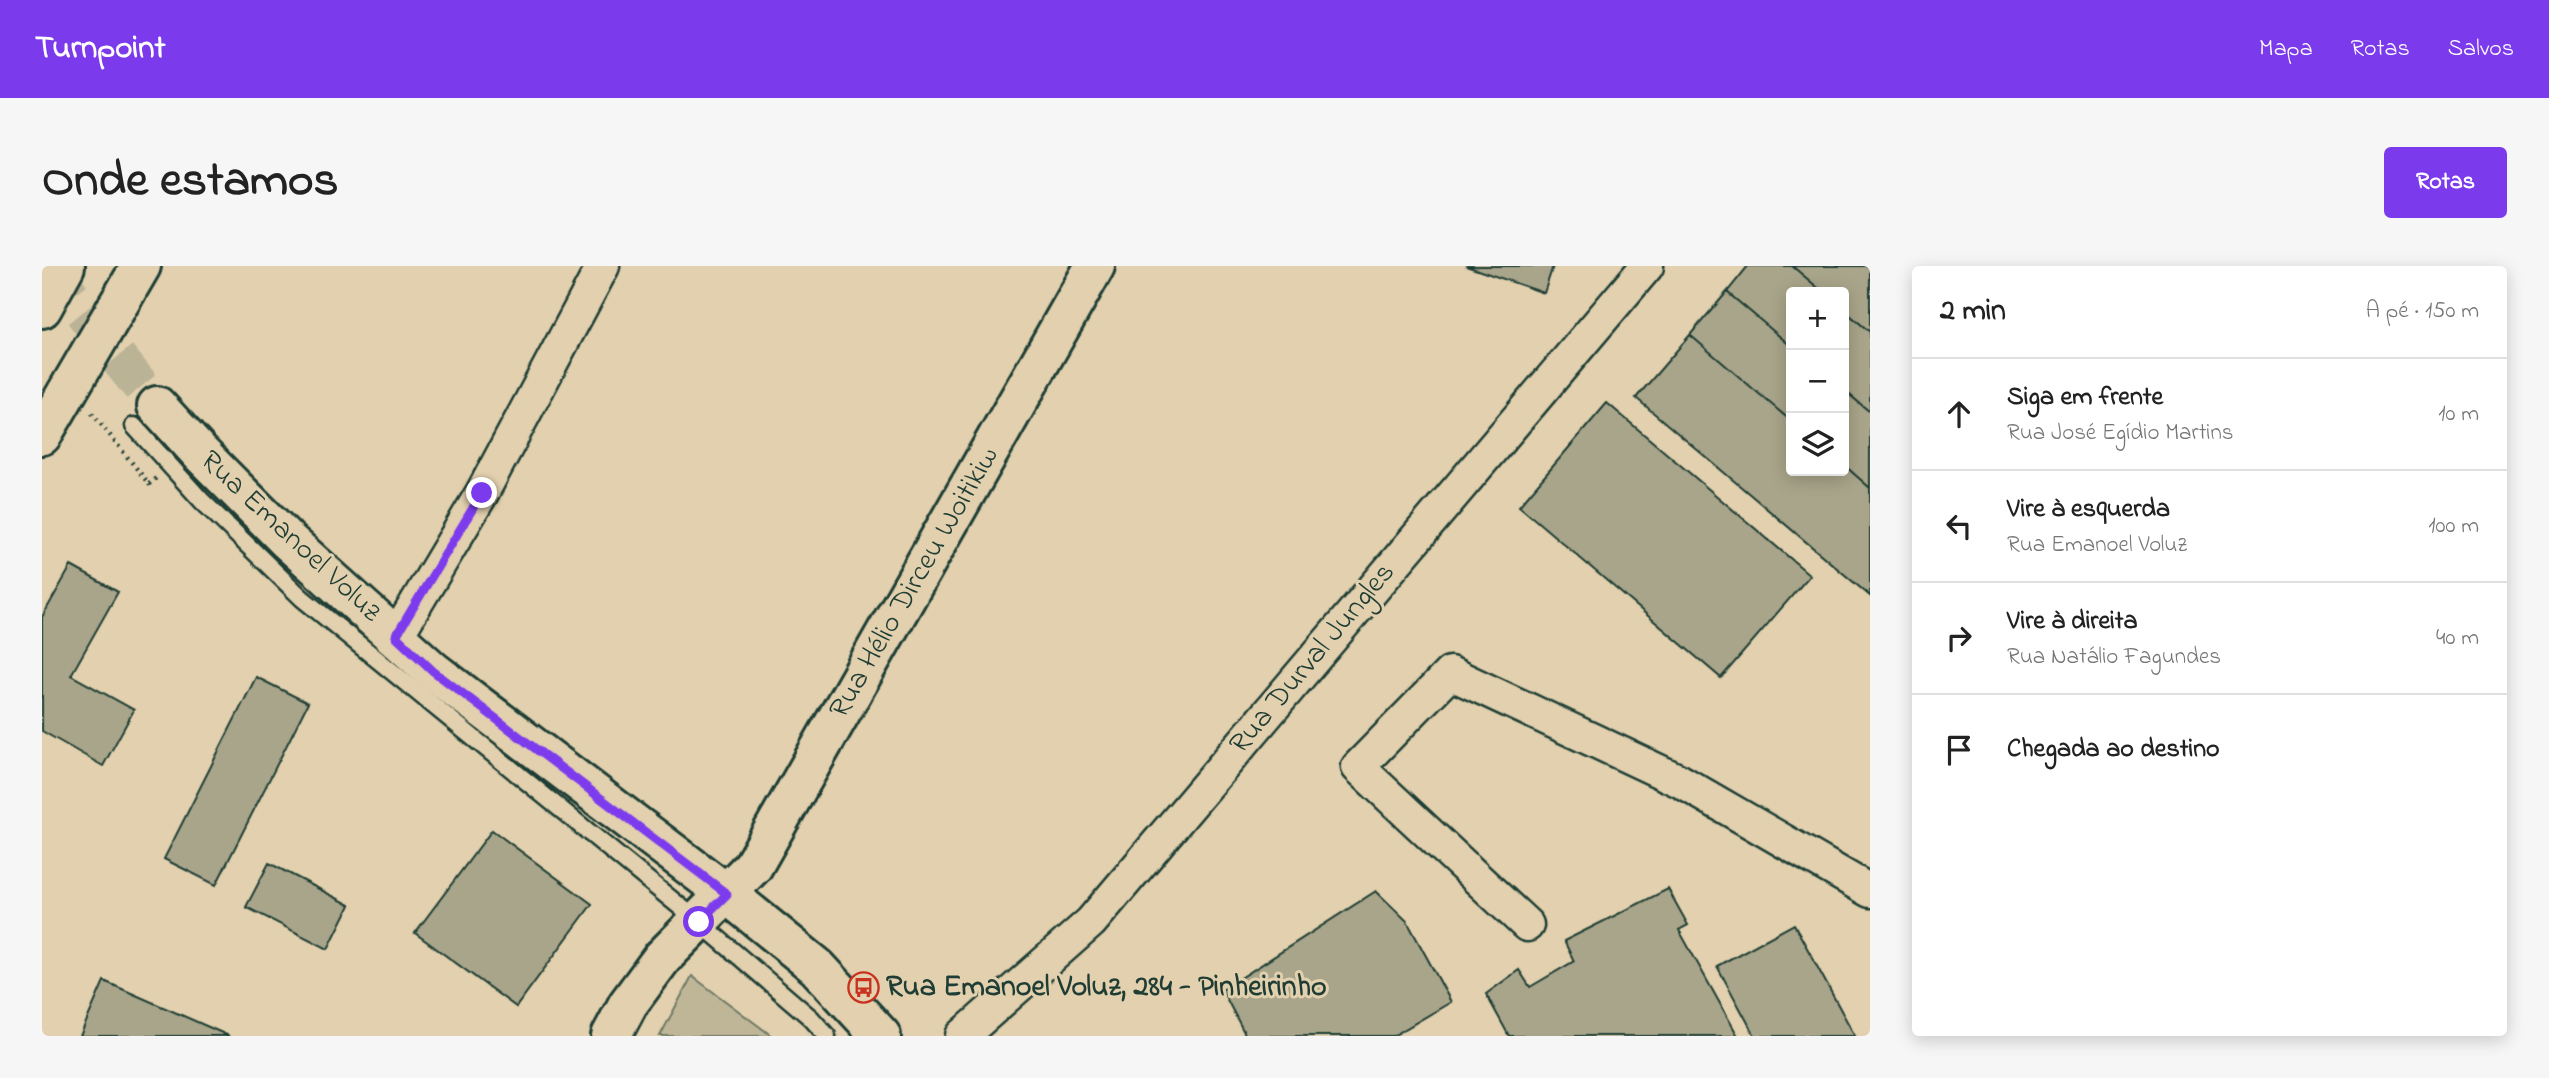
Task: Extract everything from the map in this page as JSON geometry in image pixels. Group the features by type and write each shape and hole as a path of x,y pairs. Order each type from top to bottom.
{"main road":[{"path":"42,308 65,266"},
{"path":"42,435 141,266"},
{"name":"Rua Hélio Dirceu Woitikiw","path":"611,1036 628,1004 662,958 753,866 1095,266"},
{"name":"Rua Emanoel Voluz","path":"146,416 199,452 278,531 433,671 727,894 817,968 881,1036"}],"street":[{"path":"396,636 482,493 603,266"},
{"name":"Rua Durval Jungles","path":"962,1036 1091,922 1647,266"},
{"path":"1527,925 1358,766 1450,673 1680,781 1870,891"}],"lane":[{"path":"146,416 202,501 302,598 699,922 811,1018 827,1036"}],"path":[{"path":"71,386 149,484"}],"shaded area":[{"path":"692,976 772,1036 660,1036"}],"building":[{"path":"1466,266 1553,266 1544,293"},
{"path":"1748,266 1792,266 1817,287 1786,287 1786,342 1727,292"},
{"path":"1792,266 1870,266 1870,332 1849,314 1849,287 1817,287"},
{"path":"1727,292 1786,342 1786,417 1690,335"},
{"path":"1849,314 1870,332 1870,412 1849,394"},
{"path":"1690,335 1786,417 1786,476 1849,476 1849,469 1870,488 1870,596 1636,398"},
{"path":"1849,394 1870,412 1870,488 1849,469"},
{"path":"1607,403 1810,575 1721,678 1519,506"},
{"path":"71,566 118,592 71,675 134,710 103,766 42,731 42,617"},
{"path":"256,677 308,703 216,885 164,859"},
{"path":"492,830 592,904 516,1007 415,933"},
{"path":"269,863 350,905 328,949 246,907"},
{"path":"1668,889 1688,925 1679,930 1738,1036 1509,1036 1486,994 1519,970 1530,987 1574,961 1564,941"},
{"path":"1376,891 1407,921 1451,1002 1393,1036 1246,1036 1222,990"},
{"path":"1794,924 1855,1036 1755,1036 1717,966"},
{"path":"104,981 229,1036 80,1036"}],"tunnel":[{"path":"49,266 157,406"}],"place":[{"name":"Rua Emanoel Voluz, 284 - Pinheirinho","path":"863,988"}],"route":[{"path":"482,493 396,636 433,671 727,894 699,922"}]}
